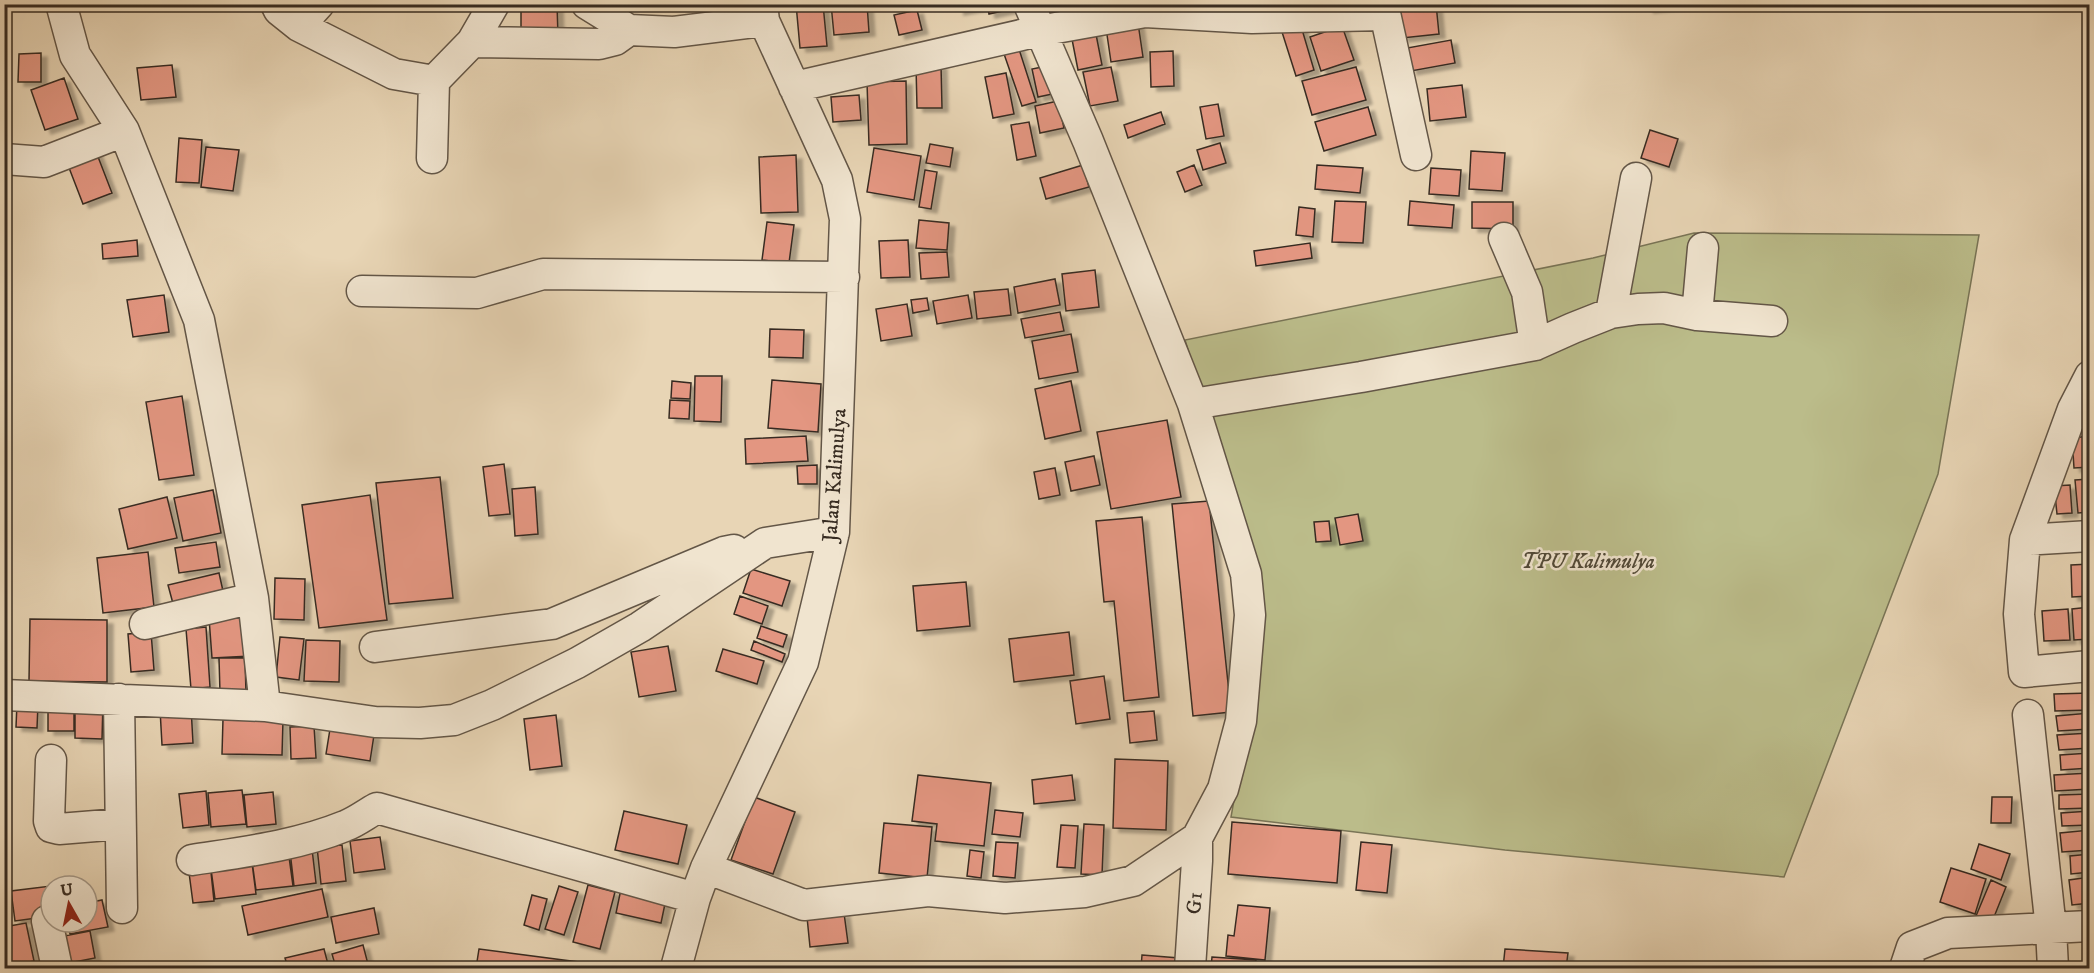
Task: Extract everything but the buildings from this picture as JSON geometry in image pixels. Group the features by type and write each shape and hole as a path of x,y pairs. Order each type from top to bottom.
{"street":[{"path":"63,4 75,55 123,131 199,320 253,598 265,706"},
{"path":"276,4 279,10 299,26 394,74 434,81"},
{"path":"299,26 319,4"},
{"path":"432,158 434,81 472,42 494,4"},
{"path":"587,4 629,30 674,32 763,13"},
{"path":"794,87 1034,18 1145,8 1253,11 1383,10 1416,155"},
{"name":"Jalan Kalimulya","path":"676,969 695,898 706,868 803,662 834,532 845,219 837,180 763,13"},
{"path":"706,868 804,904 928,891 1005,898 1085,892 1133,881 1197,838 1223,789 1241,722 1250,615 1246,574 1193,404 1088,141 1034,18"},
{"path":"472,42 599,44 615,40 629,30"},
{"path":"4,159 44,162 123,131"},
{"path":"1611,313 1636,178"},
{"path":"1504,238 1527,292 1535,345"},
{"path":"1696,315 1703,248"},
{"path":"362,291 477,293 543,274 844,277"},
{"path":"1193,404 1361,378 1535,345 1611,313 1638,309 1664,308 1696,315 1772,321"},
{"path":"2090,376 2081,409 2025,540 2019,614 2024,672 2090,666"},
{"path":"375,647 552,624 724,552 834,532"},
{"path":"2025,540 2090,536"},
{"path":"4,695 265,706 375,722 420,723 454,720 492,705 577,663 640,627 765,543"},
{"path":"145,624 253,598"},
{"path":"118,699 122,908"},
{"path":"2028,715 2051,929 2053,969"},
{"path":"51,760 49,821 51,826 59,829 120,824"},
{"path":"192,860 310,839 347,825 377,808 695,898"},
{"name":"G1","path":"1190,969 1197,838"},
{"path":"1905,969 1912,947 1948,933 2090,926"},
{"path":"50,934 57,969"}],"green space":[{"name":"TPU Kalimulya","path":"1694,233 1979,235 1938,474 1784,877 1505,850 1231,817 1260,653 1248,540 1185,340 1593,258"}]}
